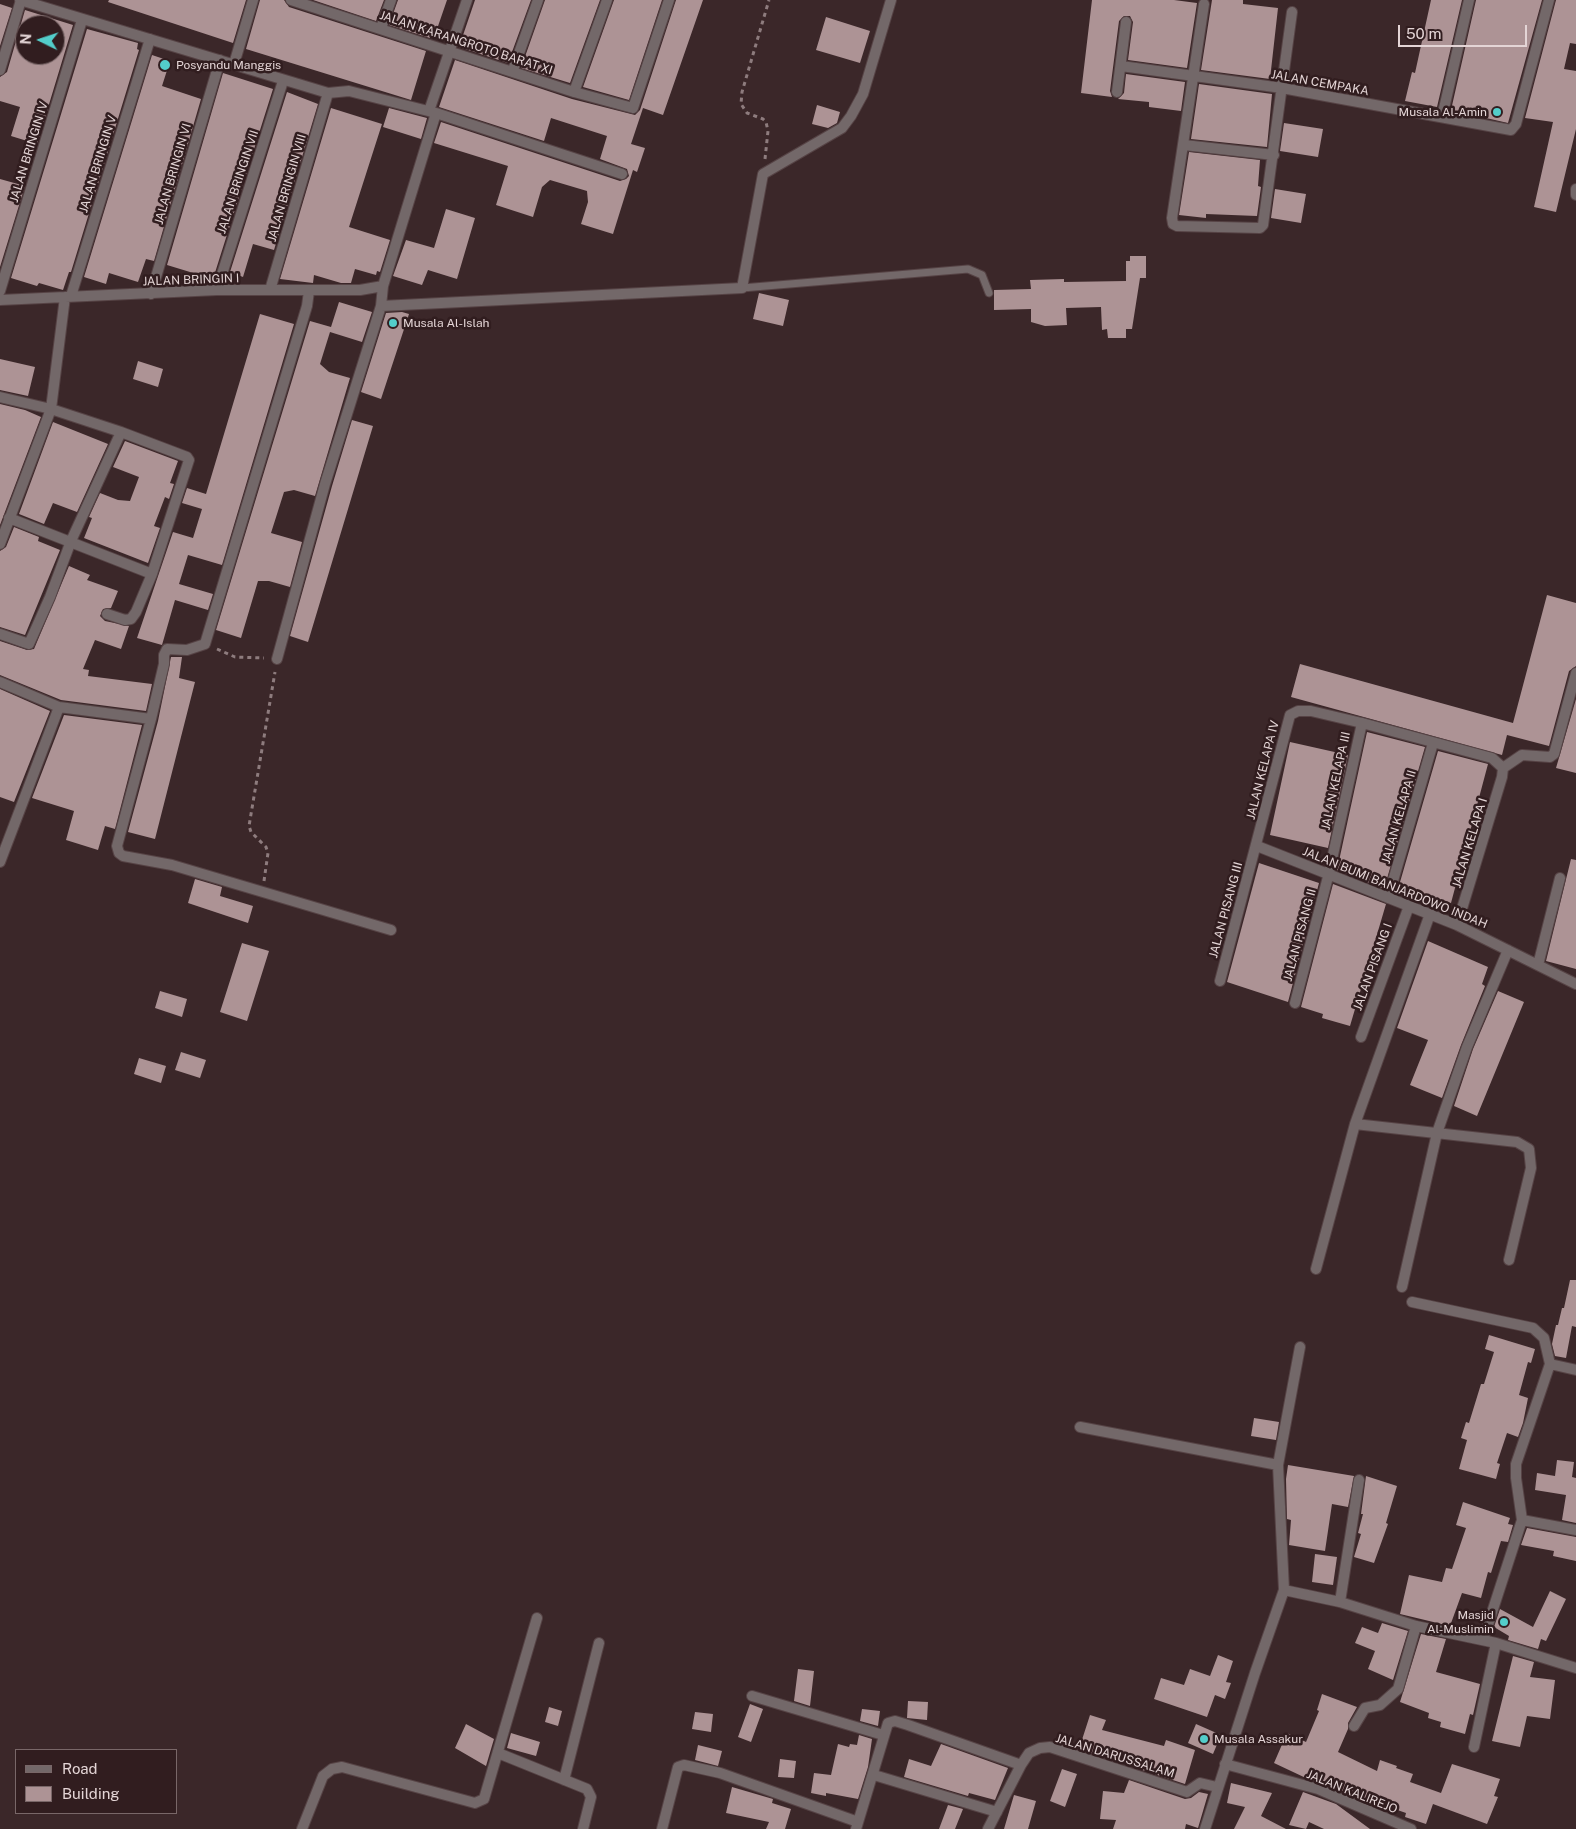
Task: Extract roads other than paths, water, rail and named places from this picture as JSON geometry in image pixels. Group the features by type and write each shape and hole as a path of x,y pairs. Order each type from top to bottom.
{"street":[{"path":"0,70 21,0 48,4 82,20 234,64 283,81 328,93 349,90 433,112 622,174"},
{"path":"234,64 253,0"},
{"name":"JALAN KARANGROTO BARAT XI","path":"292,0 320,5 381,28 513,70 574,92 633,108 669,0"},
{"path":"381,28 391,0"},
{"path":"277,659 325,484 381,297 450,51 467,0"},
{"path":"513,70 538,0"},
{"path":"574,92 607,0"},
{"path":"742,288 762,174 842,128 851,116 863,94 891,0"},
{"path":"1442,117 1469,0"},
{"name":"JALAN CEMPAKA","path":"1121,66 1282,88 1508,130 1513,129 1549,0"},
{"path":"1204,4 1172,218 1173,224 1177,226 1260,228 1266,221 1292,12"},
{"name":"JALAN BRINGIN IV","path":"0,292 82,20"},
{"path":"1117,92 1126,22"},
{"name":"JALAN BRINGIN V","path":"0,544 51,409 64,312 68,296 150,39"},
{"name":"JALAN BRINGIN VI","path":"150,294 220,60"},
{"name":"JALAN BRINGIN VII","path":"216,290 283,81"},
{"name":"JALAN BRINGIN VIII","path":"270,290 328,93"},
{"path":"1184,145 1274,155"},
{"path":"1576,189 1576,195"},
{"name":"JALAN BRINGIN I","path":"0,300 216,290 309,292 360,290 381,297 742,288"},
{"path":"309,292 307,306 206,644 187,650 167,649 164,655 164,664 151,719 117,846 119,854 131,858 172,865 391,930"},
{"path":"0,396 51,409 121,432 187,457 189,460 152,574 136,612 131,619 120,619 107,614"},
{"path":"0,634 29,644 50,597 71,541 121,432"},
{"path":"9,518 152,574"},
{"path":"1362,723 1492,758 1503,768 1522,755 1550,757 1554,754 1576,673"},
{"path":"0,682 59,707 151,719"},
{"path":"0,862 59,707"},
{"name":"JALAN KELAPA IV","path":"1256,846 1290,715 1298,710 1311,711 1362,723"},
{"name":"JALAN KELAPA III","path":"1330,874 1362,723"},
{"name":"JALAN KELAPA II","path":"1388,898 1433,743"},
{"name":"JALAN KELAPA I","path":"1457,925 1502,777 1503,768"},
{"name":"JALAN BUMI BANJARDOWO INDAH","path":"1256,846 1457,925 1576,984"},
{"name":"JALAN PISANG III","path":"1220,981 1256,846"},
{"name":"JALAN PISANG II","path":"1295,1003 1330,874"},
{"path":"1538,965 1560,878"},
{"name":"JALAN PISANG I","path":"1361,1037 1409,906"},
{"path":"1316,1268 1355,1124 1430,914"},
{"path":"1402,1287 1437,1133 1467,1047 1508,950"},
{"path":"1355,1124 1517,1142 1529,1149 1531,1168 1509,1260"},
{"path":"1412,1302 1533,1328 1544,1338 1550,1364 1516,1464 1522,1520 1483,1640"},
{"path":"1205,1829 1217,1787 1284,1590 1278,1465 1300,1347"},
{"path":"1550,1364 1576,1370"},
{"path":"1080,1427 1278,1465"},
{"path":"1340,1602 1359,1480"},
{"path":"1522,1520 1576,1530"},
{"path":"1284,1590 1340,1602 1416,1626 1496,1643 1576,1668"},
{"path":"302,1829 323,1776 332,1769 342,1768 475,1804 484,1799 536,1618"},
{"path":"1354,1726 1364,1708 1380,1705 1398,1688 1416,1626"},
{"path":"1474,1747 1496,1643"},
{"path":"564,1780 599,1644"},
{"path":"752,1696 883,1735"},
{"path":"662,1829 678,1767 684,1765 720,1773 857,1826 874,1775 883,1735 888,1723 895,1721 1021,1766"},
{"name":"JALAN DARUSSALAM","path":"988,1829 1021,1766 1029,1753 1036,1749 1050,1747 1187,1792 1200,1782 1217,1787"},
{"path":"498,1753 588,1790 591,1794 583,1829"},
{"name":"JALAN KALIREJO","path":"1225,1764 1318,1789 1411,1829"},
{"path":"874,1775 997,1812"}],"lane":[{"path":"742,288 968,269 982,275 989,293"}],"place":[{"name":"Posyandu Manggis","path":"165,65"},
{"name":"Musala Al-Amin","path":"1497,112"},
{"name":"Musala Al-Islah","path":"393,323"},
{"name":"Masjid Al-Muslimin","path":"1504,1622"},
{"name":"Musala Assakur","path":"1204,1739"}]}
